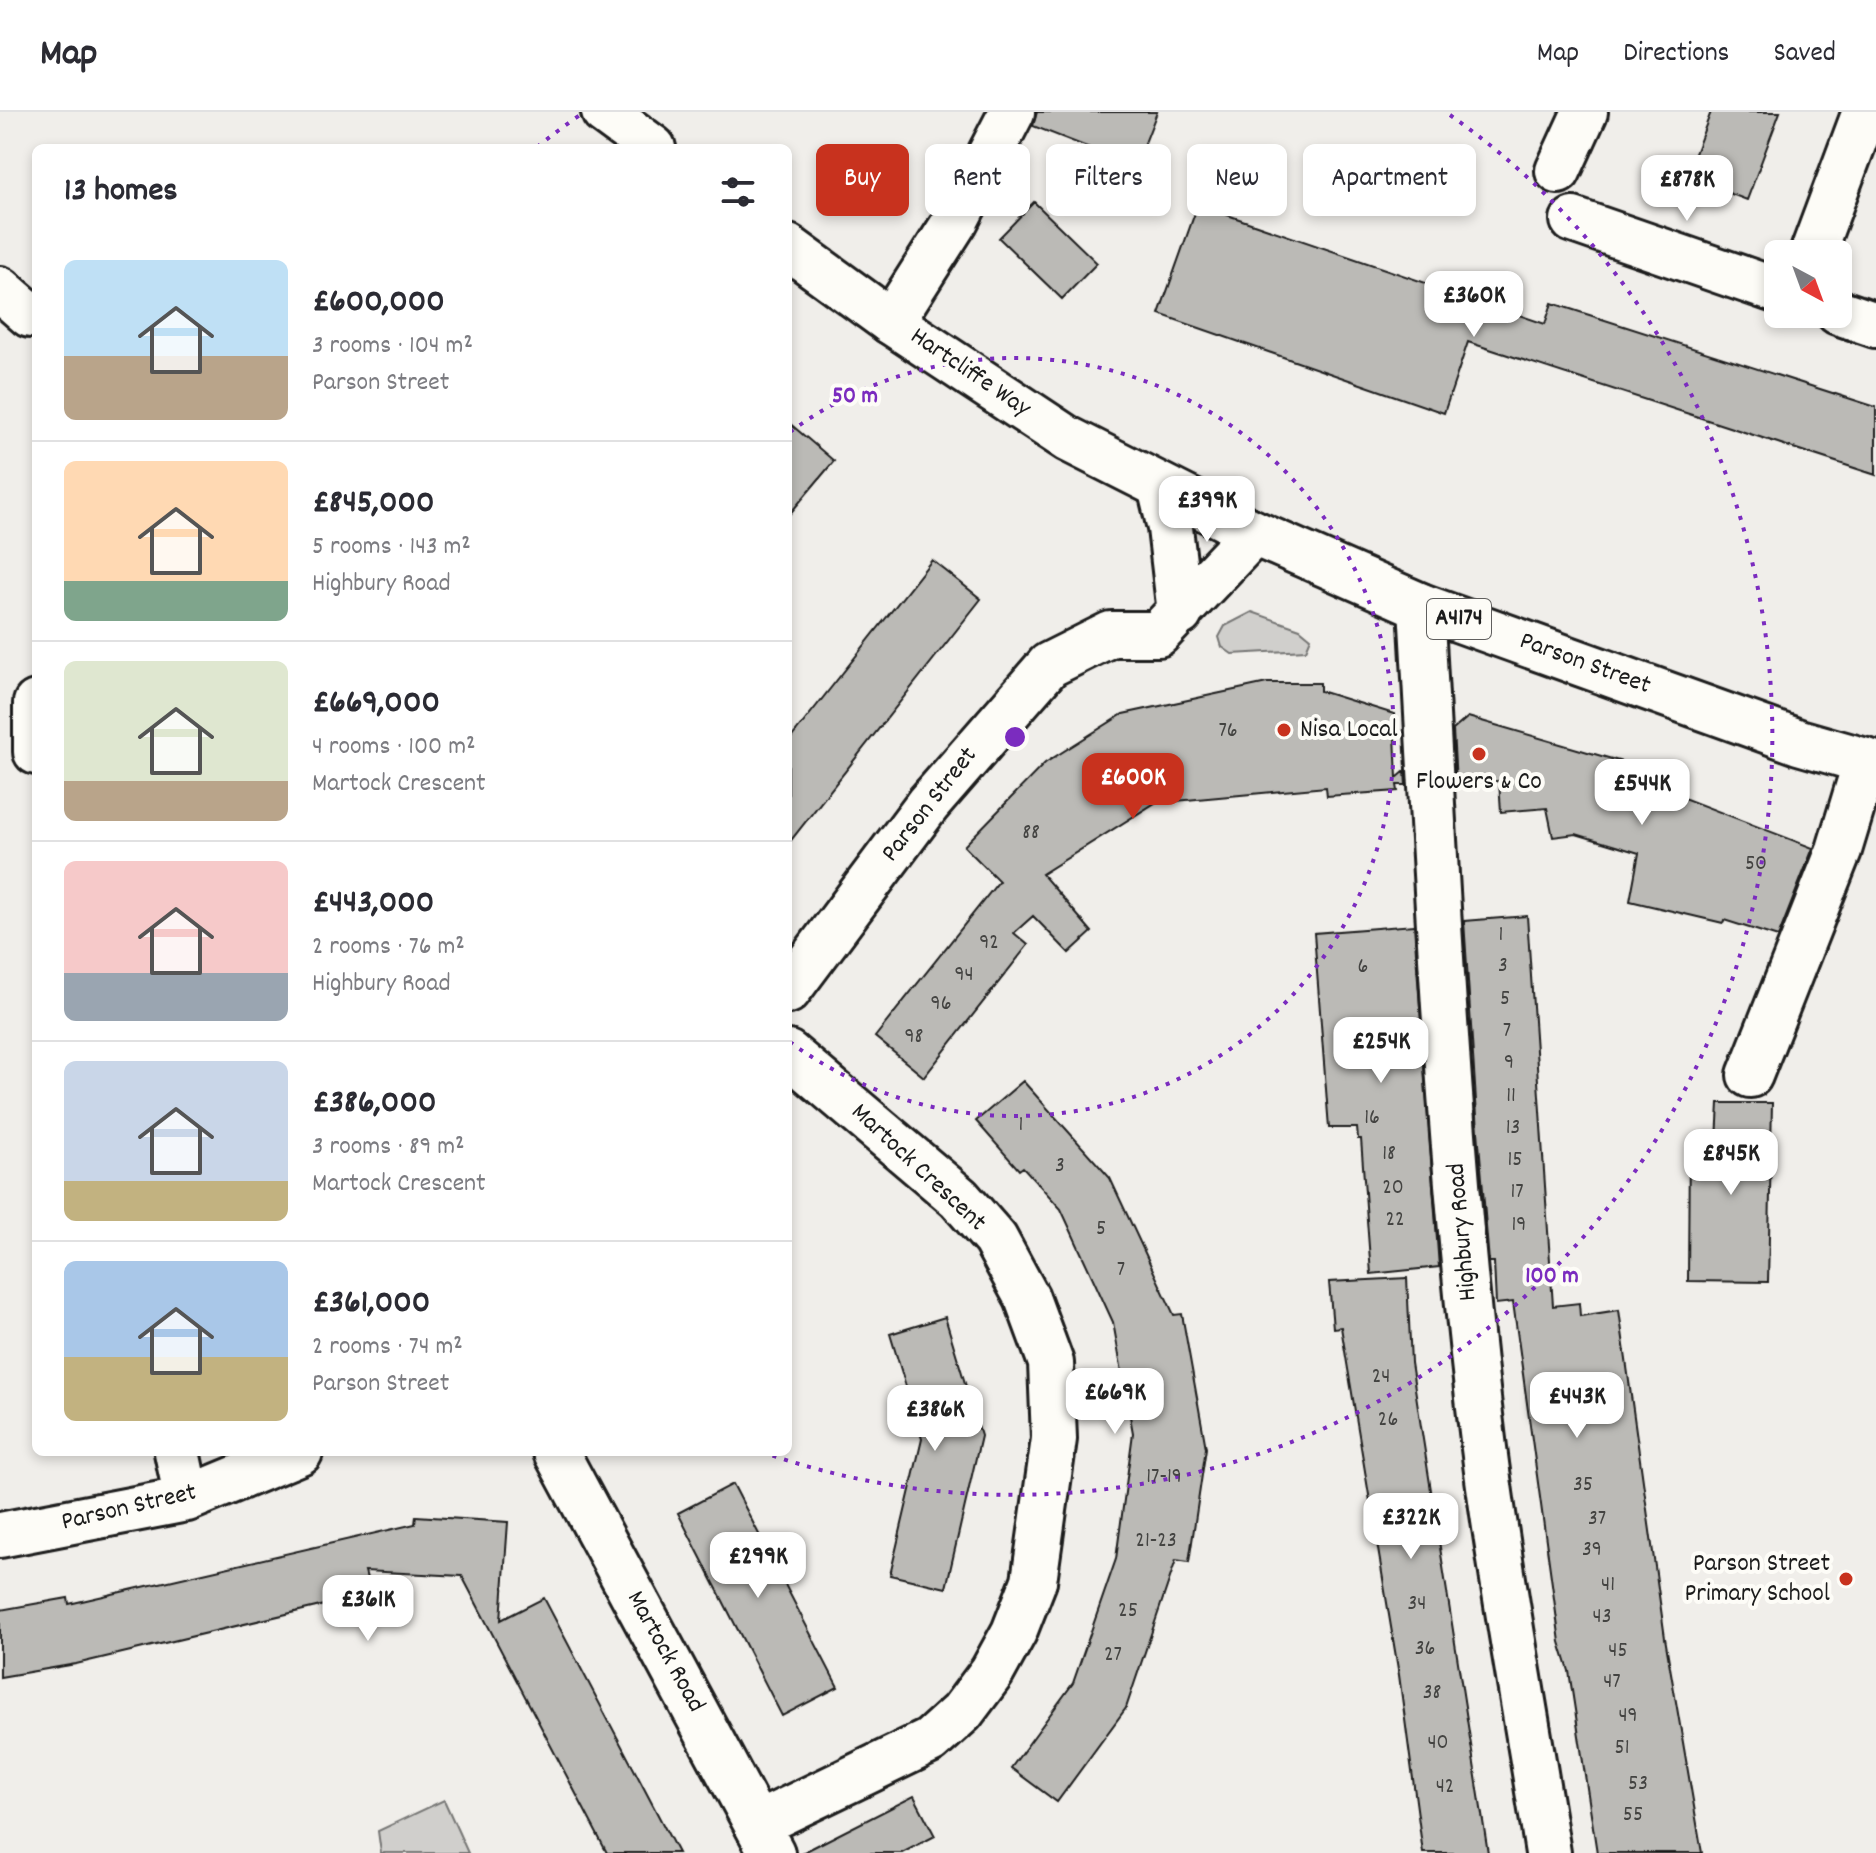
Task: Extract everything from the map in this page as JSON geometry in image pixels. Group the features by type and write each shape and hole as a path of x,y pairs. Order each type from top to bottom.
{"main road":[{"path":"604,112 648,144"},
{"path":"891,322 956,220 1012,112"},
{"path":"1558,171 1585,112"},
{"path":"1817,240 1865,112"},
{"path":"1573,220 1764,286"},
{"name":"Hartcliffe Way","path":"792,250 891,322 1068,439 1160,486"},
{"path":"1852,317 1876,325"},
{"path":"1160,486 1172,541 1180,613"},
{"name":"Parson Street","path":"1160,486 1254,533 1421,606 1799,742 1871,762"},
{"name":"Parson Street","path":"792,986 928,804 1049,665 1111,634 1158,634 1254,533"},
{"name":"Highbury Road","path":"1421,606 1449,1072 1473,1353 1484,1451 1548,1853"},
{"path":"1750,1075 1871,762"},
{"name":"Martock Crescent","path":"765,1838 930,1741 962,1712 992,1672 1014,1632 1034,1581 1054,1439 1051,1363 1027,1298 995,1239 959,1198 792,1056"},
{"path":"178,1456 187,1499"},
{"name":"Parson Street","path":"0,1535 187,1499 290,1456"},
{"name":"Martock Road","path":"558,1456 765,1838"}],"shaded area":[{"path":"1252,612 1300,629 1311,638 1306,650 1232,654 1222,647 1219,637 1225,626"},
{"path":"444,1800 468,1853 381,1853 378,1831"}],"building":[{"path":"1037,112 1157,112 1145,144 1079,144 1033,126"},
{"path":"1711,112 1780,112 1747,200 1686,177"},
{"path":"1034,202 1097,263 1062,299 999,238 1020,216 1030,216 1030,206"},
{"path":"1194,216 1230,216 1545,324 1552,303 1876,407 1876,475 1468,342 1444,413 1159,314"},
{"path":"792,425 834,461 792,511"},
{"path":"932,560 981,599 792,839 792,737"},
{"path":"1267,683 1320,683 1320,691 1394,714 1397,778 1405,771 1406,785 1397,785 1398,791 1327,796 1326,787 1165,802 1163,798 1042,874 1092,932 1069,953 1033,916 1014,933 1028,945 924,1077 875,1037 999,881 964,846 1045,763 1123,714"},
{"path":"1468,717 1646,769 1642,782 1813,848 1778,937 1724,920 1723,923 1630,901 1639,853 1576,834 1553,837 1547,808 1501,812 1499,781 1456,783 1453,730"},
{"path":"1527,916 1553,1306 1579,1303 1580,1316 1619,1310 1665,1638 1702,1853 1597,1853 1569,1671 1560,1642 1513,1302 1496,1304 1494,1262 1489,1262 1478,1131 1464,921"},
{"path":"1414,925 1439,1267 1371,1274 1361,1139 1358,1139 1357,1128 1329,1128 1314,933"},
{"path":"1023,1081 1110,1178 1174,1315 1182,1314 1206,1448 1189,1562 1176,1560 1126,1708 1057,1802 1011,1768 1073,1683 1116,1559 1133,1433 1113,1322 1061,1209 1023,1167 1019,1170 976,1121"},
{"path":"1719,1103 1772,1103 1768,1282 1688,1281 1689,1141 1717,1141"},
{"path":"1407,1278 1411,1363 1488,1853 1423,1853 1399,1675 1341,1327 1333,1328 1329,1282"},
{"path":"945,1317 981,1436 946,1588 890,1575 922,1439 890,1334"},
{"path":"733,1484 838,1687 782,1716 678,1513"},
{"path":"416,1516 508,1522 501,1620 544,1598 678,1853 607,1853 462,1576 365,1571 371,1594 76,1664 0,1677 0,1610 68,1598 69,1604 415,1524"},
{"path":"914,1796 935,1836 902,1853 802,1853"}],"place":[{"name":"Nisa Local","path":"1284,730"},
{"name":"Flowers & Co","path":"1479,754"},
{"name":"Parson Street Primary School","path":"1846,1579"}]}
